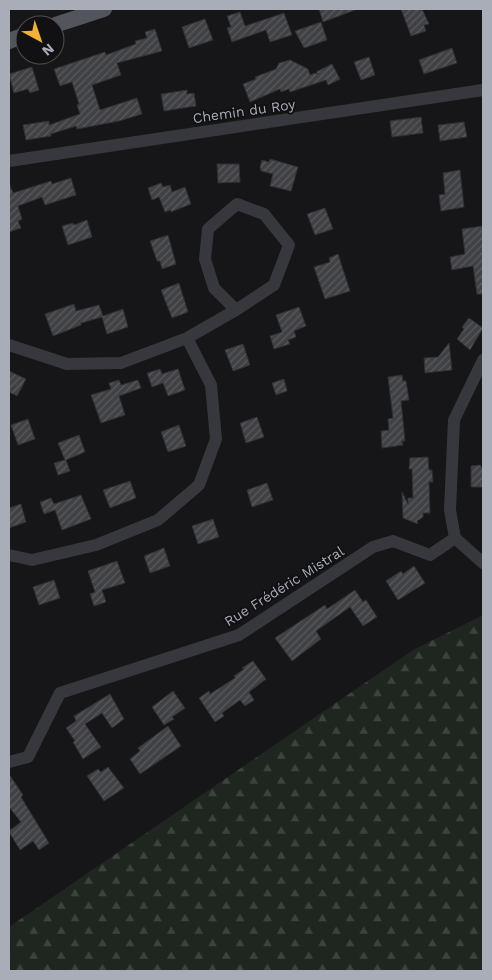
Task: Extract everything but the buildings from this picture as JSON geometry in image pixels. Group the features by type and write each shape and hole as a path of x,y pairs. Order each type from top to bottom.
{"main road":[{"path":"65,22 104,9"}],"street":[{"name":"Chemin du Roy","path":"9,160 483,90"},
{"path":"9,345 67,364 120,363 187,338 236,310 274,285 289,246 264,214 237,204 208,229 205,258 214,288 236,310"},
{"path":"9,555 32,560 96,545 158,520 200,485 216,439 211,385 187,338"},
{"path":"483,360 454,420 450,510 455,538 483,563"},
{"name":"Rue Frédéric Mistral","path":"9,762 28,757 60,693 239,635 373,547 393,541 430,554 455,538"}],"green space":[{"path":"483,615 483,971 9,971 9,927 413,650"}]}
